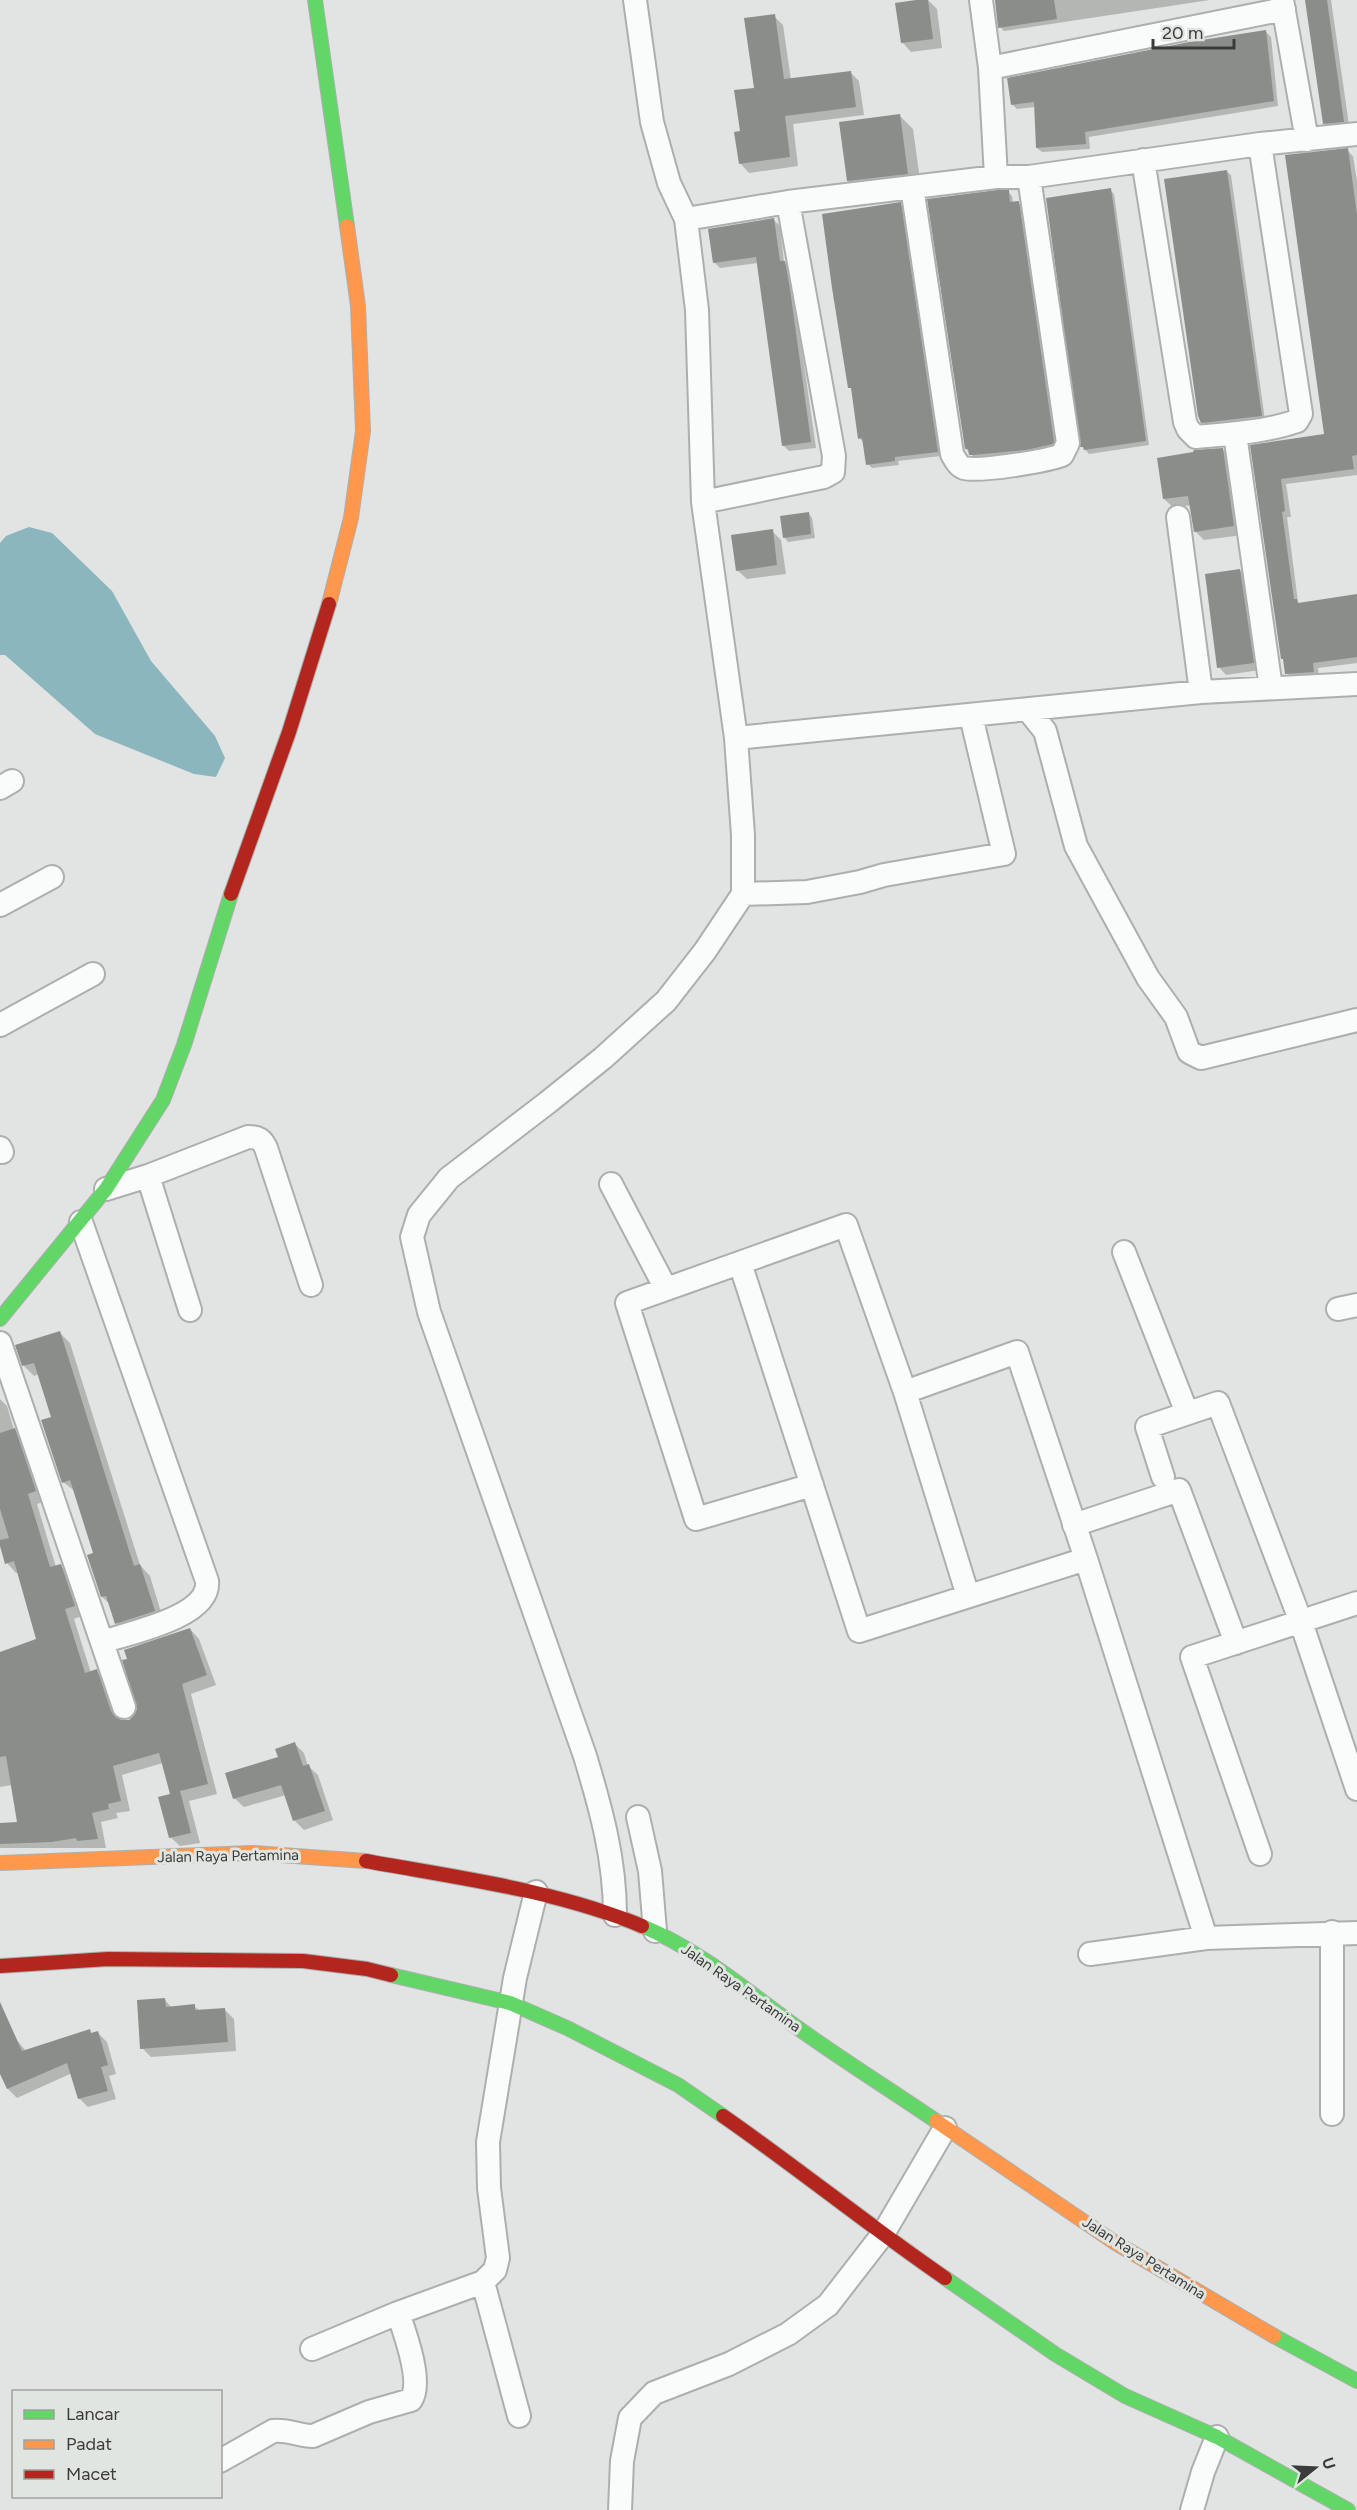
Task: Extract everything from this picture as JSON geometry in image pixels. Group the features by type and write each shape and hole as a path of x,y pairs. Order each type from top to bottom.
{"street":[{"path":"0,1319 106,1189 163,1100 184,1045 232,892 293,721 336,580 351,518 363,431 358,306 315,0"},
{"path":"615,1915 612,1861 600,1807 429,1312 412,1237 419,1215 449,1178 584,1073 666,1001 705,951 743,894 743,835 736,738 703,502 697,310 686,219 669,183 652,122 635,0"},
{"path":"981,0 990,68 996,177"},
{"path":"990,68 1283,4 1307,140"},
{"path":"686,219 788,202 996,177 1029,177 1260,144 1357,134"},
{"path":"1143,160 1185,422 1196,437 1234,434 1298,422 1301,414 1260,144"},
{"path":"912,187 952,454 958,464 964,468 982,468 1049,460 1062,455 1068,443 1029,177"},
{"path":"703,502 824,477 833,471 834,456 788,202"},
{"path":"1234,434 1271,688"},
{"path":"1178,516 1201,692"},
{"path":"736,738 1201,692 1357,684"},
{"path":"1028,710 1045,731 1076,846 1148,978 1176,1017 1189,1052 1201,1058 1357,1020"},
{"path":"743,894 807,892 884,875 1004,854 971,716"},
{"path":"0,905 52,877"},
{"path":"0,1025 93,974"},
{"path":"106,1189 148,1176 248,1137 257,1137 263,1141 311,1285"},
{"path":"148,1176 190,1310"},
{"path":"611,1184 666,1289"},
{"path":"81,1222 207,1581 208,1590 204,1598 178,1617 102,1642"},
{"path":"812,1485 696,1519 627,1303 846,1226 905,1392 969,1596"},
{"path":"1124,1252 1187,1413"},
{"path":"740,1263 859,1631 1086,1559"},
{"path":"0,1343 124,1707"},
{"path":"905,1392 1017,1352 1086,1559 1206,1938"},
{"path":"1164,1477 1147,1427 1218,1403 1300,1622 1357,1789"},
{"path":"1074,1525 1179,1490 1236,1643"},
{"path":"1260,1854 1192,1657 1357,1603"},
{"path":"638,1817 650,1871 655,1931"},
{"name":"Jalan Raya Pertamina","path":"0,1863 252,1853 356,1859 536,1893 615,1915 655,1931 716,1967 797,2027 1114,2242 1246,2320 1357,2381"},
{"path":"312,2349 398,2313 483,2282 495,2270 498,2258 489,2188 488,2142 510,2002 536,1893"},
{"path":"1332,1932 1332,2114"},
{"path":"1090,1954 1206,1938 1332,1932 1357,1933"},
{"path":"0,1966 108,1959 303,1961 367,1969 510,2002 567,2028 678,2085 792,2164 883,2234 1055,2354 1125,2396 1217,2438 1348,2510"},
{"path":"620,2510 622,2461 630,2418 654,2393 729,2364 788,2334 828,2305 883,2234 945,2127"},
{"path":"483,2282 519,2416"},
{"path":"222,2460 273,2431 282,2430 313,2436 369,2412 411,2400 415,2388 412,2360 398,2313"},
{"path":"1192,2510 1203,2472 1217,2438"}],"water":[{"path":"29,527 52,533 112,591 151,661 215,736 225,758 216,777 194,774 95,734 5,655 0,655 0,543 6,536"}],"building":[{"path":"928,0 933,39 901,43 895,3"},
{"path":"995,0 1054,0 1057,19 998,28"},
{"path":"1305,0 1327,0 1344,122 1323,124"},
{"path":"775,14 784,79 851,71 856,107 785,116 790,157 739,164 734,132 740,131 734,90 754,88 744,18"},
{"path":"1266,30 1274,101 1085,132 1086,144 1036,148 1034,102 1011,105 1007,78 1189,42"},
{"path":"900,114 908,174 847,181 839,122"},
{"path":"1348,148 1357,215 1357,455 1352,456 1354,469 1281,479 1285,511 1282,512 1294,599 1297,599 1298,603 1357,594 1357,657 1313,663 1314,672 1285,674 1250,445 1324,434 1285,155"},
{"path":"1227,170 1262,416 1201,423 1198,416 1164,179"},
{"path":"1111,188 1146,441 1084,450 1080,447 1046,198"},
{"path":"1009,190 1010,202 1019,201 1054,441 1053,444 1026,450 969,455 968,449 965,449 927,199"},
{"path":"901,202 938,452 895,457 895,461 866,465 862,438 858,439 851,388 848,388 822,214"},
{"path":"774,218 780,261 785,261 790,289 811,442 782,446 756,257 713,263 708,229"},
{"path":"1223,448 1234,526 1194,532 1188,496 1163,499 1157,458 1194,450"},
{"path":"809,512 811,534 783,538 780,516"},
{"path":"773,529 777,565 736,571 731,535"},
{"path":"1240,569 1254,663 1217,668 1205,574"},
{"path":"60,1331 134,1566 140,1564 155,1611 115,1624 106,1596 101,1597 87,1555 93,1553 70,1480 62,1483 41,1420 51,1417 34,1363 22,1366 15,1345"},
{"path":"15,1428 36,1491 28,1494 50,1567 61,1564 75,1606 65,1609 85,1673 97,1669 111,1711 116,1717 129,1720 137,1709 122,1660 127,1659 124,1650 190,1628 207,1675 182,1684 208,1784 180,1791 191,1833 169,1838 158,1797 170,1794 159,1753 113,1766 121,1801 108,1804 109,1809 92,1813 98,1839 77,1841 76,1838 52,1842 0,1844 0,1823 17,1822 6,1756 0,1757 0,1652 36,1639 14,1561 5,1564 0,1546 0,1540 9,1538 0,1509 0,1433"},
{"path":"295,1742 303,1766 309,1764 325,1811 293,1821 281,1785 233,1799 225,1773 278,1757 275,1749"},
{"path":"165,1998 166,2007 195,2004 195,2010 225,2008 228,2042 140,2049 137,2000"},
{"path":"0,2002 22,2051 90,2029 91,2033 98,2031 108,2065 101,2067 108,2091 78,2099 67,2063 7,2089 0,2074"}],"traffic: fast":[{"path":"315,0 347,226"},
{"path":"0,1319 106,1189 163,1100 184,1045 231,894"},
{"path":"642,1926 703,1959 812,2038 936,2121"},
{"path":"391,1975 510,2003 567,2028 678,2085 723,2116"},
{"path":"945,2278 1055,2354 1125,2396 1217,2437 1348,2510"},
{"path":"1274,2336 1357,2381"}],"traffic: slow":[{"path":"329,604 351,518 363,431 358,306 347,226"},
{"path":"0,1863 252,1853 366,1861"},
{"path":"936,2121 1114,2242 1274,2336"}],"traffic: jam":[{"path":"231,894 289,732 329,604"},
{"path":"366,1861 541,1894 642,1926"},
{"path":"0,1966 108,1959 303,1961 367,1969 391,1975"},
{"path":"723,2116 945,2278"}]}
